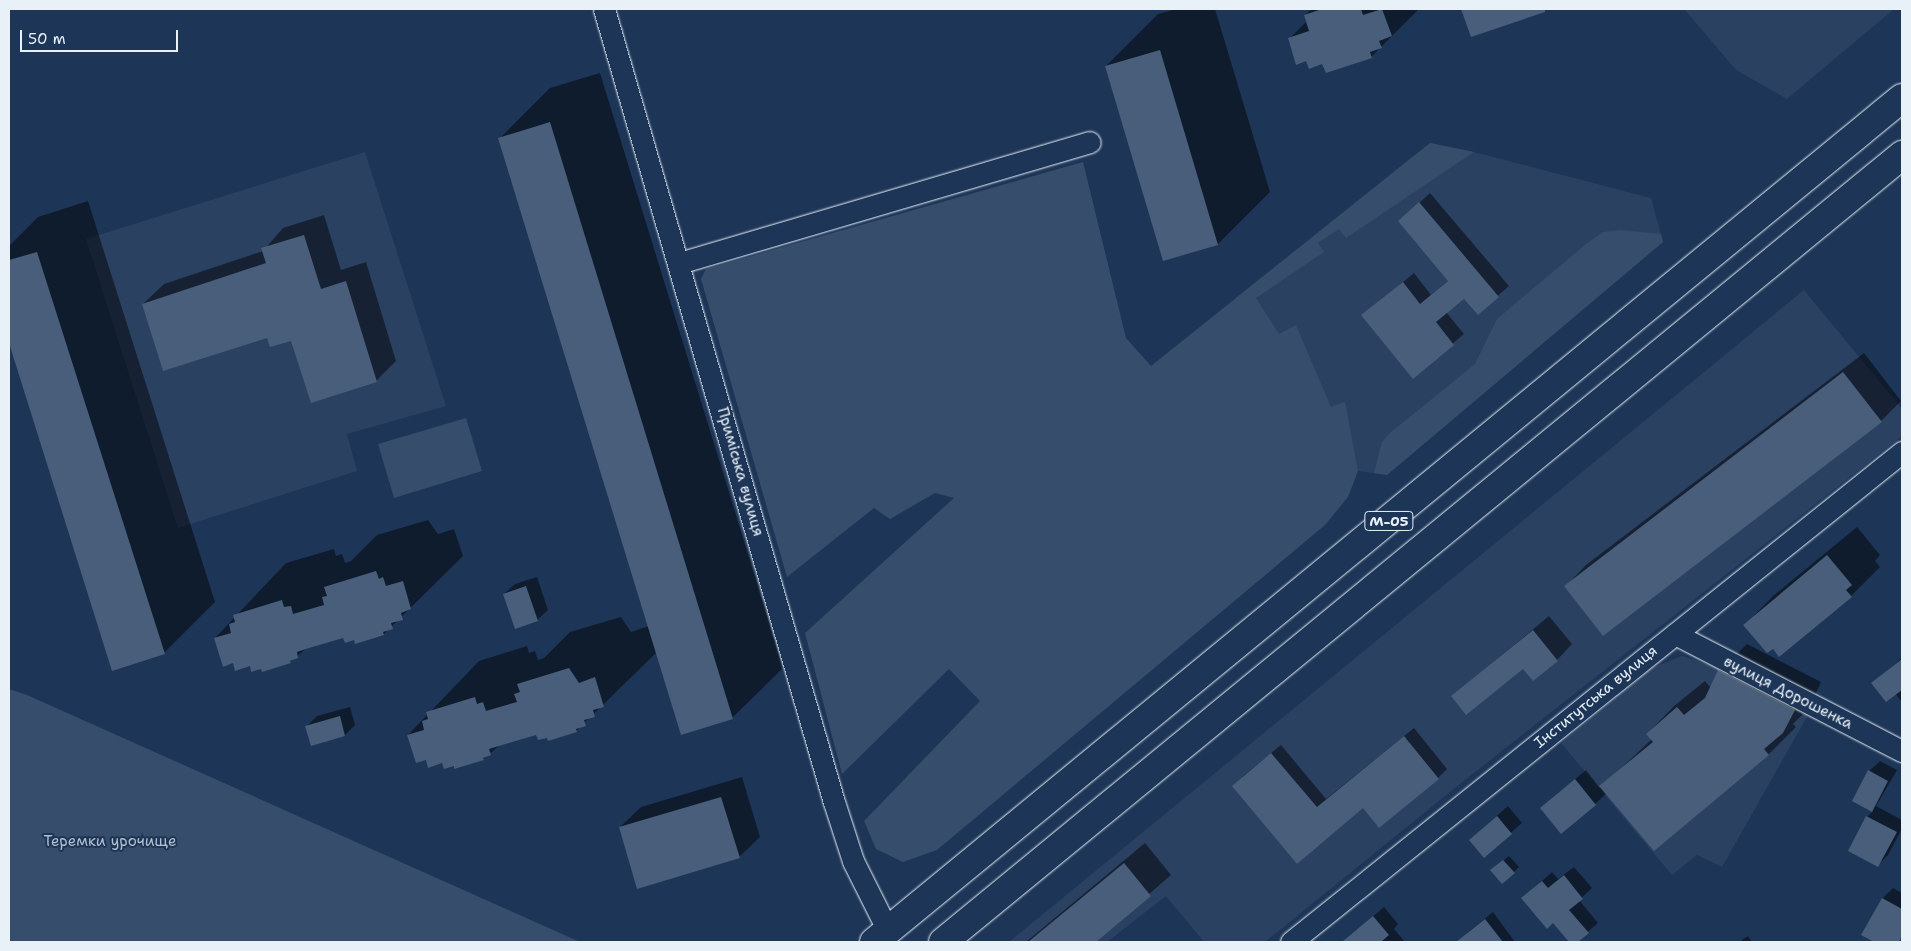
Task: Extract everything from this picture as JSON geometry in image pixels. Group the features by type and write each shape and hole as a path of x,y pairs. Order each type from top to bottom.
{"highway":[{"name":"М-05","path":"881,936 1902,98"},
{"name":"М-05","path":"943,942 1900,162"}],"street":[{"name":"Приміська вулиця","path":"604,9 853,861 881,936"},
{"path":"679,263 1090,142"},
{"name":"Інститутська вулиця","path":"1291,942 1902,452"},
{"name":"вулиця Дорошенка","path":"1675,634 1902,751"}],"shaded area":[{"path":"1684,9 1894,9 1787,99 1736,70"},
{"path":"1430,143 1474,152 1651,198 1663,242 1387,475 1358,471 1347,439 1237,297"},
{"path":"365,152 446,406 347,434 357,471 178,528 86,239"},
{"path":"1804,290 1902,409 1902,436 1456,787 1265,942 1204,942 1166,896 1107,942 1009,942"},
{"path":"1682,656 1715,667 1808,715 1722,867 1697,855 1672,875 1561,743 1652,668"}],"green space":[{"path":"1430,143 1474,152 1346,238 1339,229 1318,243 1324,252 1256,298 1279,334 1296,325 1331,407 1345,402 1358,471 1348,497 1325,525 937,850 903,862 876,849 864,821 980,701 949,669 842,774 805,633 954,498 935,493 890,519 874,508 787,577 701,279 706,269 1083,162 1126,338 1151,366"},
{"path":"1620,230 1661,234 1663,242 1387,475 1374,473 1382,442 1390,433 1475,364 1497,319 1586,244 1603,232"},
{"path":"466,418 482,471 394,498 378,444"},
{"name":"Теремки урочище","path":"9,689 27,695 580,942 9,942"}],"building":[{"path":"1322,9 1361,9 1363,15 1382,9 1392,36 1379,41 1382,48 1370,52 1372,58 1326,73 1322,64 1309,69 1306,61 1296,65 1288,38 1309,31 1304,15"},
{"path":"1461,9 1545,9 1545,12 1471,37"},
{"path":"1160,50 1218,245 1163,261 1105,66"},
{"path":"550,122 733,719 681,735 498,138"},
{"path":"1419,202 1499,297 1478,315 1464,299 1436,322 1454,345 1413,379 1361,315 1403,282 1420,304 1448,281 1398,221"},
{"path":"304,235 321,289 346,281 377,382 311,403 291,341 270,347 267,338 163,371 142,304 266,263 261,248"},
{"path":"37,252 165,654 112,671 9,343 9,260"},
{"path":"1843,372 1882,422 1603,636 1564,586"},
{"path":"1827,555 1852,585 1846,590 1852,597 1779,657 1773,649 1767,653 1743,625"},
{"path":"376,571 379,579 383,577 386,586 403,581 411,609 401,613 403,620 391,623 393,629 383,632 384,635 355,644 354,640 345,643 343,638 309,648 297,652 298,658 290,661 291,663 262,672 261,669 251,672 250,666 235,671 233,663 223,667 214,638 231,633 229,624 235,622 233,615 282,600 284,607 291,606 293,614 324,605 322,597 327,596 324,587"},
{"path":"526,586 538,621 515,629 503,594"},
{"path":"1533,630 1558,661 1533,681 1523,669 1466,715 1451,696"},
{"path":"1902,659 1902,690 1886,702 1871,683"},
{"path":"569,668 579,683 595,677 604,707 593,710 595,717 584,720 586,726 576,729 577,732 548,741 547,738 538,740 536,735 502,745 489,749 491,755 483,758 484,760 454,769 454,766 444,769 442,763 428,768 426,760 416,763 407,735 424,730 422,721 428,719 426,712 475,697 477,704 483,702 486,711 517,702 514,694 520,692 517,684"},
{"path":"1718,670 1795,710 1783,733 1764,749 1769,755 1654,851 1599,786 1653,742 1646,734 1677,707 1684,715 1705,698"},
{"path":"340,716 345,736 311,746 305,726"},
{"path":"1404,736 1439,779 1379,828 1363,808 1297,864 1232,786 1271,753 1317,807"},
{"path":"1868,770 1888,781 1872,812 1852,801"},
{"path":"1575,779 1596,805 1561,834 1540,808"},
{"path":"721,797 740,858 637,889 619,827"},
{"path":"1497,816 1512,834 1484,858 1469,840"},
{"path":"1866,816 1897,832 1878,867 1848,851"},
{"path":"1503,860 1515,873 1502,884 1490,870"},
{"path":"1124,863 1151,896 1096,942 1028,942"},
{"path":"1564,875 1583,899 1569,910 1589,933 1578,942 1569,942 1553,923 1547,929 1521,898 1542,881 1548,888"},
{"path":"1882,898 1902,909 1902,936 1899,942 1874,942 1861,935"},
{"path":"1373,916 1389,935 1381,942 1342,942"},
{"path":"1485,919 1503,942 1456,942"}]}
